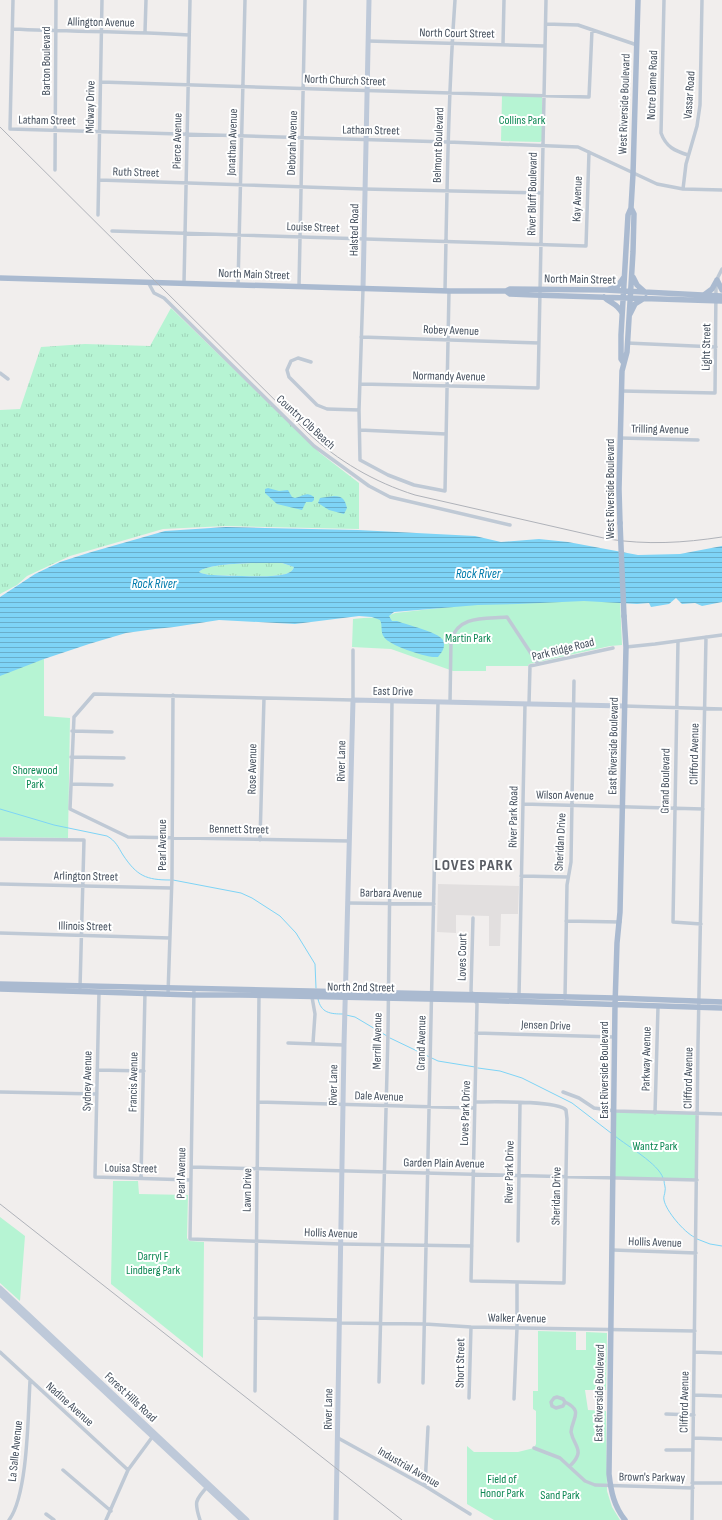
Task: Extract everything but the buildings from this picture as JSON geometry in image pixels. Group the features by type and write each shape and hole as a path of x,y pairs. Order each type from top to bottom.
{"main road":[{"name":"West Riverside Boulevard","path":"624,616 620,523 620,438 623,362 621,359 621,352 628,215 631,208 633,174 638,45 638,0"},
{"name":"West Riverside Boulevard","path":"623,362 626,359 632,274 634,214 631,208"},
{"path":"632,274 637,285 646,293"},
{"path":"622,313 615,303 607,300 604,293 617,286 625,275"},
{"name":"North Main Street","path":"0,278 447,291 506,291 510,289 540,292 604,293 630,291 704,295 720,299"},
{"path":"717,280 722,290"},
{"path":"704,295 712,289 717,280"},
{"name":"North Main Street","path":"604,293 623,298 720,299"},
{"path":"628,318 635,304 643,299"},
{"name":"East Riverside Boulevard","path":"624,616 626,647 623,807 620,922 617,943 615,998 610,1486 617,1508 625,1520"},
{"name":"North 2nd Street","path":"0,984 80,988"},
{"name":"North 2nd Street","path":"145,990 168,987 313,995 565,1000 615,998 722,1002"},
{"name":"North 2nd Street","path":"0,989 99,988 145,990 168,994 194,995 259,992"},
{"name":"North 2nd Street","path":"565,1000 615,1006 722,1008"},
{"path":"671,1000 671,1007"}],"street":[{"path":"13,29 14,0"},
{"name":"Barton Boulevard","path":"55,170 56,0"},
{"name":"Midway Drive","path":"98,215 102,0"},
{"path":"145,32 146,0"},
{"name":"Pierce Avenue","path":"184,283 190,0"},
{"name":"Jonathan Avenue","path":"238,285 245,0"},
{"name":"Deborah Avenue","path":"300,286 305,0"},
{"name":"Halsted Road","path":"369,0 359,410 360,460 388,475 414,485 445,491"},
{"name":"Belmont Boulevard","path":"445,491 448,340 446,242 447,191 455,0"},
{"path":"503,44 504,0"},
{"name":"River Bluff Boulevard","path":"538,388 546,0"},
{"name":"Notre Dame Road","path":"664,0 661,133 669,146 678,152 688,155"},
{"name":"Vassar Road","path":"683,189 688,155 697,126 700,105 702,0"},
{"path":"546,24 578,25 638,45"},
{"name":"Allington Avenue","path":"13,29 145,32 189,35"},
{"name":"Latham Street","path":"13,29 10,129 366,139 578,147 657,184 683,189 722,190"},
{"name":"North Church Street","path":"101,82 589,97 592,30"},
{"name":"North Court Street","path":"368,41 545,46"},
{"name":"Kay Avenue","path":"586,246 589,152"},
{"name":"Ruth Street","path":"99,180 186,184 542,193"},
{"name":"Louise Street","path":"112,231 586,246"},
{"path":"717,280 722,269"},
{"name":"Light Street","path":"622,391 715,393 716,347 720,299 717,280"},
{"name":"Country Clb Beach","path":"148,282 154,293 164,298 314,446 369,486 384,495 397,499 510,525"},
{"name":"Robey Avenue","path":"361,336 539,343"},
{"path":"627,343 716,347"},
{"path":"311,362 298,358 291,361 287,370 289,377 317,405 327,409 359,410"},
{"path":"0,373 8,379"},
{"name":"Normandy Avenue","path":"360,384 538,388"},
{"path":"360,430 446,434"},
{"name":"Trilling Avenue","path":"620,438 698,440"},
{"path":"450,702 451,640 453,634 459,626 467,621 506,617 538,664"},
{"path":"626,647 722,634"},
{"name":"Clifford Avenue","path":"692,1520 697,1114 706,637"},
{"name":"Grand Boulevard","path":"678,641 673,922 701,924"},
{"name":"Park Ridge Road","path":"527,704 529,667 531,665 613,648"},
{"name":"River Lane","path":"336,1520 344,1018 346,995 350,841 353,650"},
{"name":"Sheridan Drive","path":"565,1000 566,921 568,877 571,862 574,681"},
{"name":"East Drive","path":"72,731 74,717 94,694 574,704 722,709"},
{"name":"Pearl Avenue","path":"168,994 172,877 173,695"},
{"name":"Rose Avenue","path":"260,840 264,698"},
{"name":"Merrill Avenue","path":"379,1382 385,1172 385,1106 388,1041 392,701"},
{"name":"Grand Avenue","path":"423,1383 438,702"},
{"name":"River Park Road","path":"519,999 521,876 527,704"},
{"path":"112,732 72,731 71,784 112,785"},
{"path":"72,757 124,758"},
{"name":"Bennett Street","path":"71,784 70,809 128,837 350,841"},
{"name":"Wilson Avenue","path":"523,804 703,809"},
{"path":"0,839 84,840 80,988"},
{"path":"521,876 568,877"},
{"name":"Arlington Street","path":"0,884 171,886"},
{"name":"Barbara Avenue","path":"348,903 434,904"},
{"name":"Loves Court","path":"472,918 471,991 474,998"},
{"path":"566,921 620,922"},
{"name":"Illinois Street","path":"0,933 170,938"},
{"name":"Sydney Avenue","path":"96,1178 99,988"},
{"name":"Pearl Avenue","path":"190,1239 194,988"},
{"name":"Francis Avenue","path":"141,1178 145,990"},
{"name":"Lawn Drive","path":"255,1391 259,992"},
{"path":"313,995 315,1014 314,1043"},
{"name":"Loves Park Drive","path":"474,998 477,1004 471,1281 517,1282"},
{"name":"Parkway Avenue","path":"655,1113 658,1007"},
{"name":"Jensen Drive","path":"476,1033 615,1037"},
{"path":"288,1043 314,1043 344,1046"},
{"path":"97,1070 144,1071"},
{"path":"0,1092 97,1094"},
{"path":"563,1092 577,1097 594,1108 615,1111 722,1114"},
{"name":"Dale Avenue","path":"258,1102 474,1108"},
{"path":"474,1102 520,1103"},
{"name":"Sheridan Drive","path":"517,1282 564,1283 567,1119 565,1109 556,1105 520,1103"},
{"name":"River Park Drive","path":"518,1242 520,1103"},
{"name":"Garden Plain Avenue","path":"191,1167 697,1180"},
{"name":"Louisa Street","path":"96,1178 191,1180"},
{"name":"Hollis Avenue","path":"190,1239 341,1244 472,1246"},
{"name":"Hollis Avenue","path":"613,1250 696,1253"},
{"path":"514,1399 518,1328 517,1282"},
{"name":"Forest Hills Road","path":"0,1288 30,1319"},
{"name":"Forest Hills Road","path":"0,1294 30,1319 153,1435 247,1520"},
{"name":"Walker Avenue","path":"255,1318 471,1327 695,1331"},
{"name":"Short Street","path":"469,1398 471,1327"},
{"name":"Nadine Avenue","path":"0,1352 128,1470"},
{"path":"695,1352 722,1353"},
{"name":"La Salle Avenue","path":"9,1520 14,1514 21,1489 26,1452 30,1381"},
{"path":"694,1395 722,1396"},
{"path":"565,1402 573,1407 576,1416 572,1432 578,1446 578,1452 575,1460 570,1466"},
{"path":"666,1414 694,1415"},
{"path":"425,1486 428,1427"},
{"path":"106,1520 128,1470 153,1435"},
{"name":"Industrial Avenue","path":"338,1438 425,1486 470,1514"},
{"path":"693,1438 722,1439"},
{"name":"Brown's Parkway","path":"534,1448 555,1455 570,1466 585,1481 595,1486 692,1488"},
{"path":"666,1450 693,1450"},
{"path":"63,1470 111,1511"},
{"name":"Brown's Parkway","path":"692,1482 722,1483"},
{"path":"200,1520 196,1501 209,1486"},
{"name":"Forest Hills Road","path":"209,1486 242,1520"},
{"path":"46,1514 54,1520"}],"shaded area":[{"path":"438,884 519,886 518,914 501,914 500,946 489,946 489,916 456,915 456,933 437,932"}],"green space":[{"name":"Collins Park","path":"502,95 542,97 542,141 501,141"},
{"path":"171,308 320,453 359,483 359,529 226,526 163,529 70,556 27,576 17,585 0,594 0,410 20,409 41,347 85,344 150,346"},
{"path":"252,563 282,563 294,567 292,571 282,575 273,576 209,575 199,572 214,566"},
{"name":"Martin Park","path":"561,600 620,601 622,645 610,646 529,664 528,666 486,666 486,671 453,671 391,649 352,647 353,619 380,617 395,613 476,604"},
{"name":"Shorewood Park","path":"44,659 44,716 70,718 68,838 0,837 0,673"},
{"name":"Wantz Park","path":"615,1111 697,1114 697,1180 613,1178"},
{"name":"Darryl F Lindberg Park","path":"113,1181 138,1181 139,1194 188,1195 187,1238 189,1241 204,1242 203,1358 111,1284"},
{"path":"0,1217 25,1236 20,1301 0,1283"},
{"name":"Field of Honor Park","path":"538,1331 576,1332 576,1350 586,1350 586,1332 607,1333 606,1390 585,1390 588,1410 606,1411 607,1491 612,1507 620,1520 494,1520 467,1504 467,1446 474,1452 518,1452 534,1448 536,1444 536,1411 533,1409 533,1391 538,1391"}],"water":[{"path":"268,488 279,491 288,490 292,497 295,498 309,494 314,497 314,500 312,502 306,502 302,510 277,504 265,493 265,489"},
{"path":"334,496 342,498 344,501 347,508 344,514 329,510 318,503 320,498"},
{"name":"Rock River","path":"226,527 358,530 475,536 501,542 539,539 568,542 638,555 680,554 722,546 722,602 702,606 695,603 682,604 676,598 669,604 651,607 649,603 637,604 584,601 478,605 394,612 389,616 392,621 397,621 422,629 440,637 443,640 444,647 438,657 415,653 393,644 384,637 380,620 372,617 359,616 295,624 219,620 126,633 44,659 0,676 0,597 35,574 60,562 165,531","holes":["252,563 282,563 294,567 289,573 273,576 209,575 199,572 214,566"]}],"waterway":[{"path":"0,809 54,825 107,836 115,842 128,862 138,872 148,878 170,880"},
{"path":"173,880 241,893 252,898 280,916 296,933 315,964 316,988"},
{"path":"318,999 321,1007 327,1012 343,1014"},
{"path":"346,1015 355,1017 387,1036"},
{"path":"390,1038 438,1061 475,1067"},
{"path":"478,1068 500,1071 522,1078 572,1103 611,1133"},
{"path":"615,1136 656,1167 663,1178"},
{"path":"664,1181 665,1205 681,1226 694,1237"},
{"path":"697,1239 710,1244 722,1246"}],"railway":[{"path":"0,127 307,432 331,452 357,470 385,484 415,495 608,539 651,543 693,541 722,537"},
{"path":"0,1204 402,1520"}],"district":[{"name":"LOVES PARK","path":"474,864"}],"park label":[{"name":"Sand Park","path":"560,1495"}]}
